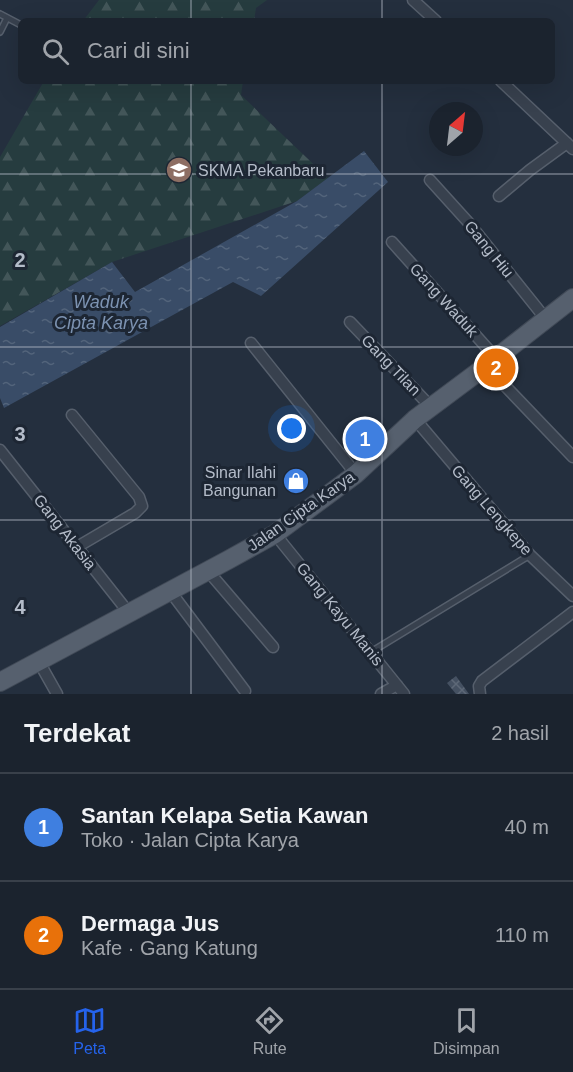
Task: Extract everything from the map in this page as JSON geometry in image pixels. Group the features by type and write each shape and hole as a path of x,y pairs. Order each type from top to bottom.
{"main road":[{"name":"Jalan Cipta Karya","path":"0,682 275,534 356,474 431,407 573,298"}],"street":[{"path":"414,0 433,18"},
{"path":"499,196 530,170 570,146 504,84"},
{"name":"Gang Hiu","path":"430,180 468,222 545,318"},
{"name":"Gang Waduk","path":"392,242 573,457"},
{"name":"Gang Tilan","path":"350,322 431,407"},
{"path":"251,343 356,474"},
{"path":"72,415 139,497 142,506 135,513 76,547"},
{"name":"Gang Lengkepe","path":"415,420 530,555 573,596"},
{"name":"Gang Akasia","path":"0,450 129,614"},
{"name":"Gang Kayu Manis","path":"275,534 400,689"},
{"path":"208,571 273,647"},
{"path":"170,591 245,691"},
{"path":"480,694 479,686 482,681 573,612"},
{"path":"39,662 57,694"},
{"path":"381,694 400,689"}],"lane":[{"path":"0,14 18,24"},
{"path":"0,32 7,18"},
{"path":"370,652 530,555"}],"green space":[{"path":"99,0 267,0 256,8 254,18 85,18"},
{"name":"SKMA Pekanbaru","path":"42,84 243,84 241,95 328,178 297,201 112,262 0,326 0,157"}],"water":[{"name":"Waduk Cipta Karya","path":"364,151 388,182 261,296 233,282 4,408 0,398 0,327 112,262 135,292 297,201"}],"building":[{"path":"456,676 469,694 456,694 447,683"}],"place":[{"name":"SKMA Pekanbaru","path":"179,170"},
{"name":"Dermaga Jus","path":"496,368"},
{"name":"Santan Kelapa Setia Kawan","path":"365,439"},
{"name":"Sinar Ilahi Bangunan","path":"296,481"}]}
